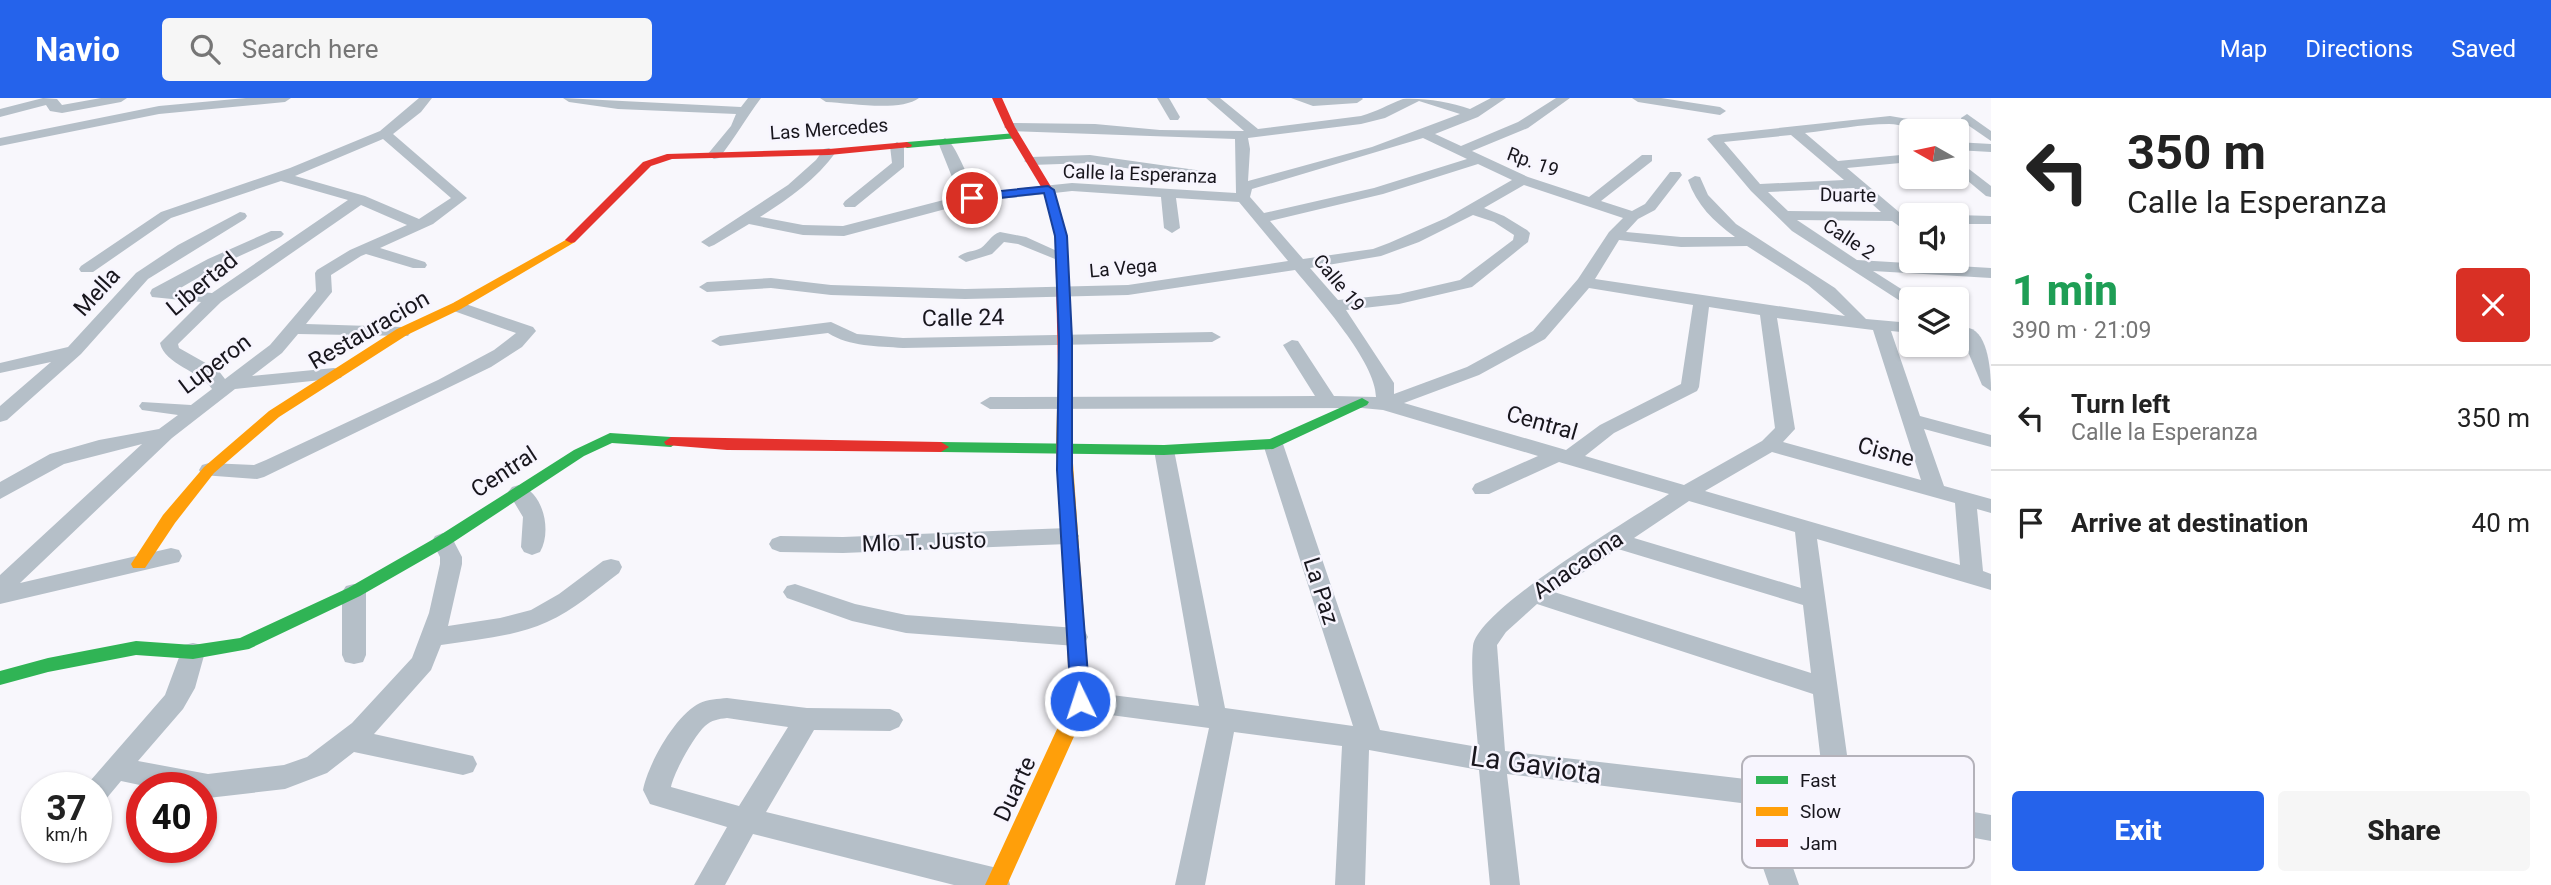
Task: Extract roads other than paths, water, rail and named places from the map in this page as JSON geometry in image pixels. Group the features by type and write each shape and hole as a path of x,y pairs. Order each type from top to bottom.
{"street":[{"path":"0,113 46,101 53,102 54,108 62,109 121,98"},
{"path":"159,110 167,98"},
{"path":"0,142 159,110 283,98"},
{"path":"87,269 150,224 386,134 417,109 426,98"},
{"path":"569,98 618,105 744,111"},
{"path":"709,109 725,98"},
{"path":"713,155 737,127 744,111 755,98"},
{"path":"826,98 887,102 913,98"},
{"name":"Duarte","path":"996,884 1080,701 1064,449 1065,339 1061,236 1048,190 1013,132 998,98"},
{"path":"1163,98 1174,117"},
{"path":"1213,98 1255,133"},
{"path":"1297,98 1313,102 1357,99"},
{"path":"1013,132 1095,128 1160,134 1240,135 1362,120 1381,115 1415,98"},
{"path":"1423,98 1474,114"},
{"path":"1240,135 1245,146 1240,180 1243,194 1424,134 1474,114 1500,98"},
{"path":"1460,151 1523,125 1564,98"},
{"path":"1639,98 1682,111 1698,108 1720,111"},
{"path":"1682,111 1713,98"},
{"path":"1967,118 1991,138"},
{"path":"1794,130 1890,120 1899,123"},
{"path":"1794,130 1857,184 1899,214"},
{"name":"Calle 2","path":"1794,130 1714,139 1756,188 1797,228 1899,295"},
{"name":"Las Mercedes","path":"647,164 671,156 830,152 945,142 1013,132"},
{"name":"Luperon","path":"0,588 165,434 276,349 324,292 323,273 339,260 418,223 460,198 386,134"},
{"name":"Rp. 19","path":"1424,134 1523,180 1633,216"},
{"path":"945,142 959,177 972,198"},
{"path":"850,204 899,164 897,146"},
{"path":"1969,147 1991,148"},
{"path":"709,242 805,177 825,160 830,152"},
{"path":"1591,202 1647,158"},
{"path":"1031,161 1090,159 1203,175"},
{"path":"1835,165 1899,159"},
{"path":"1259,219 1378,191 1477,160"},
{"name":"Restauracion","path":"139,564 169,519 209,470 274,414 402,332 457,306 574,238 647,164"},
{"path":"1969,174 1991,193"},
{"path":"1385,404 1473,371 1539,335 1585,282 1614,235 1633,216 1650,207 1675,175"},
{"path":"280,176 360,199 418,223"},
{"name":"La Vega","path":"706,287 771,283 844,290 965,294 1128,290 1394,248 1523,180"},
{"path":"1695,180 1696,191 1709,207 1750,241 1830,292 1860,322"},
{"path":"1756,188 1857,184"},
{"name":"Calle la Esperanza","path":"746,219 803,230 844,231 936,205 972,198 1048,190 1095,187 1243,194"},
{"path":"1168,192 1172,228"},
{"name":"Calle 19","path":"1243,194 1259,219 1343,317 1384,383 1385,404"},
{"path":"215,197 240,216 293,243"},
{"name":"Libertad","path":"227,387 211,374 171,351 169,343 215,298 360,199"},
{"path":"1333,306 1399,299 1466,284 1520,242 1522,233 1514,227 1472,209"},
{"name":"Duarte","path":"1784,215 1899,217"},
{"name":"Mella","path":"0,416 75,350 142,276 240,216"},
{"path":"1969,219 1991,220"},
{"path":"159,293 214,261 276,234"},
{"path":"1614,235 1681,242 1750,241"},
{"path":"966,257 986,251 1000,237 1021,240 1060,256"},
{"path":"367,249 419,265"},
{"path":"1853,265 1899,265"},
{"path":"1969,269 1991,273"},
{"path":"1585,282 1768,313 1899,327"},
{"path":"124,294 159,293 215,298"},
{"path":"1482,489 1564,456 1606,429 1690,387 1702,300"},
{"path":"209,470 257,472 421,397 490,360 523,337 527,331 457,306"},
{"path":"1768,313 1785,429 1769,445"},
{"path":"1880,326 1935,491"},
{"name":"Calle 24","path":"720,341 831,327 856,339 903,343 968,344 1065,339 1212,337"},
{"path":"294,329 402,332"},
{"path":"1969,333 1991,335"},
{"path":"1969,344 1991,385"},
{"path":"1292,345 1328,402"},
{"path":"0,368 75,350"},
{"path":"227,387 334,374"},
{"name":"Central","path":"990,402 1385,404 1689,491 1981,579"},
{"path":"1273,444 1362,402"},
{"path":"149,406 195,411"},
{"path":"1912,420 1991,441"},
{"path":"0,492 11,482 58,457 165,434"},
{"name":"Central","path":"0,678 48,665 136,648 193,652 243,644 354,592 443,541 579,453 603,441 618,438 727,446 1164,450 1273,444"},
{"name":"La Paz","path":"1273,444 1363,738"},
{"name":"Cisne","path":"1769,445 1991,506"},
{"name":"Anacaona","path":"1505,885 1492,761 1485,644 1498,626 1534,594 1689,491 1769,445"},
{"path":"1164,450 1219,718 1190,885"},
{"path":"519,492 534,510 536,521 532,547"},
{"path":"1965,499 1981,579"},
{"path":"1805,527 1833,756"},
{"name":"Mlo T. Justo","path":"780,544 843,545 1068,536"},
{"path":"1615,540 1814,600"},
{"path":"118,769 197,786 245,783 300,774 317,765 350,740 422,663 441,613 451,564 451,557 443,541"},
{"path":"0,596 172,556"},
{"path":"433,637 522,622 539,616 556,607 611,567"},
{"path":"354,592 354,655"},
{"path":"795,592 852,612 906,624 1076,637"},
{"path":"1534,594 1825,688"},
{"path":"112,775 174,702 182,688 193,652"},
{"name":"La Gaviota","path":"1080,701 1363,738 1492,761 1742,792"},
{"path":"891,720 807,719 727,708 709,710 694,720 663,769 659,779 660,796 996,884"},
{"path":"709,885 807,719"},
{"path":"1350,885 1363,738"},
{"path":"350,740 463,764"},
{"path":"1778,868 1784,885"}]}
